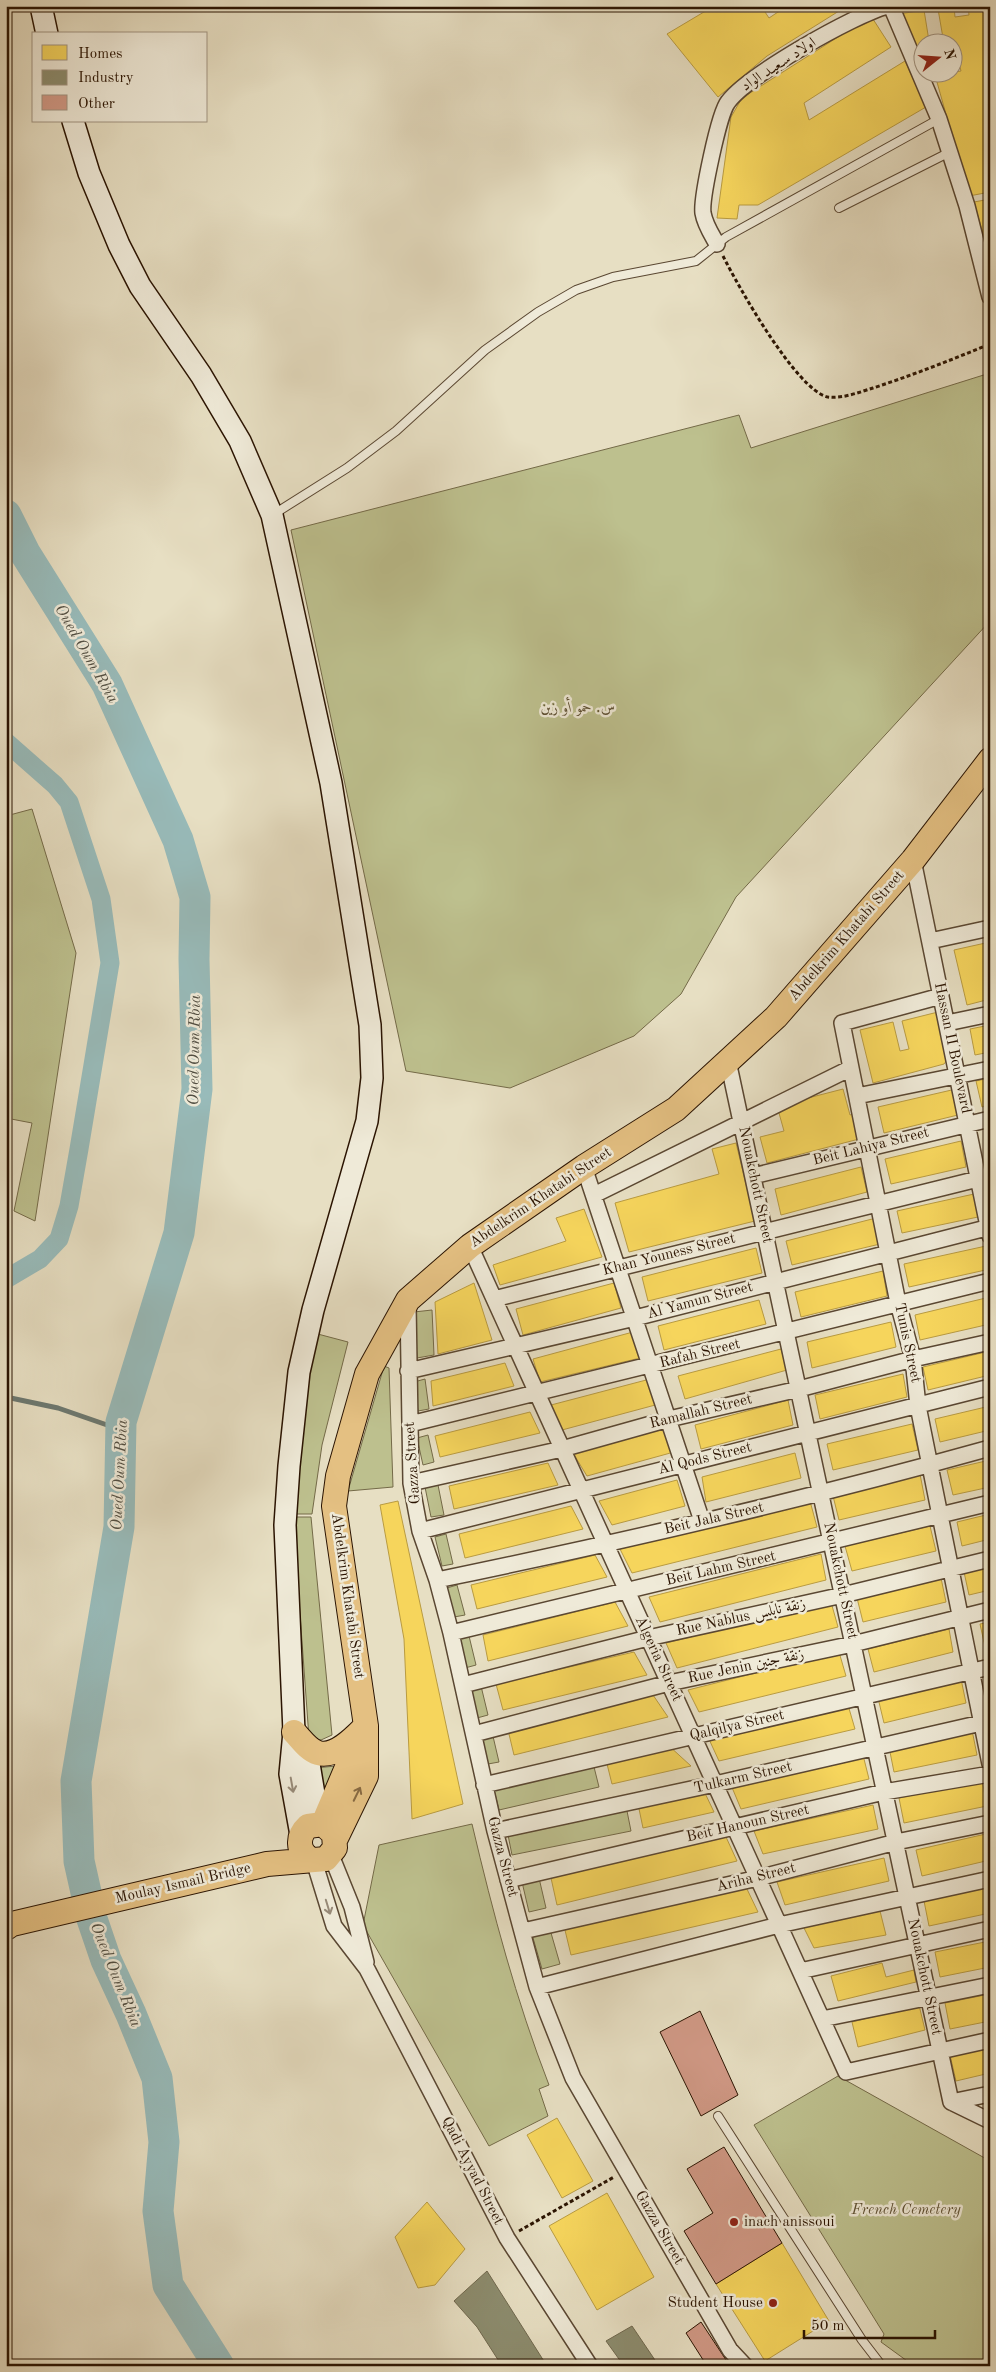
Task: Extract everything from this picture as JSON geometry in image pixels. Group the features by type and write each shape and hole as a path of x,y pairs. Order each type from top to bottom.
{"main road":[{"path":"41,6 48,32"},
{"path":"73,122 89,173 123,254 140,286 202,375 240,441 272,515 331,783 370,1025 372,1078 367,1121 313,1310 299,1372 286,1525 294,1734 309,1764 316,1842"},
{"name":"Abdelkrim Khatabi Street","path":"316,1842 366,1776 366,1736 334,1506 338,1476 367,1374 408,1300 470,1246 584,1167 676,1109 776,1017 913,860 990,760"},
{"path":"294,1734 317,1753 323,1753 366,1736"},
{"name":"Moulay Ismail Bridge","path":"9,1926 267,1864 316,1842"}],"street":[{"name":"اولاد سـعيـد الواد","path":"717,244 706,224 703,212 723,109 728,101 752,80 788,58 863,14 887,6"},
{"path":"891,6 939,120 950,152 967,206 990,297"},
{"name":"Hassan II Boulevard","path":"913,860 967,1124 984,1177 989,1230"},
{"path":"930,941 990,928"},
{"name":"Tunis Street","path":"941,996 842,1023 898,1303 913,1359 918,1406 972,1673 986,1722 990,1764"},
{"path":"947,1023 990,1014"},
{"name":"Nouakchott Street","path":"728,1061 951,2102"},
{"path":"594,1195 851,1068"},
{"path":"857,1096 990,1069"},
{"name":"Beit Lahiya Street","path":"753,1176 990,1119"},
{"path":"584,1167 702,1522"},
{"name":"Khan Youness Street","path":"494,1299 984,1177"},
{"name":"Al Yamun Street","path":"408,1372 634,1318 888,1252 989,1230"},
{"name":"Algeria Street","path":"470,1246 715,1784 733,1828 758,1878 846,2072 940,2051"},
{"name":"Rafah Street","path":"410,1424 990,1281"},
{"name":"Gazza Street","path":"408,1300 411,1482 420,1531 437,1580 452,1633 495,1832 537,1988 573,2078 730,2350 745,2366"},
{"name":"Ramallah Street","path":"411,1482 562,1449 669,1419 990,1342"},
{"name":"Al Qods Street","path":"420,1531 990,1387"},
{"name":"Beit Jala Street","path":"437,1580 606,1545 821,1494 990,1448"},
{"name":"Beit Lahm Street","path":"452,1633 940,1514 990,1504"},
{"name":"Rue Nablus زنقة نابلس","path":"463,1685 648,1638 843,1596 990,1559"},
{"name":"Rue Jenin زنقة جنين","path":"474,1734 669,1683 853,1644 990,1610"},
{"name":"Qalqilya Street","path":"484,1785 972,1673 990,1667"},
{"name":"Tulkarm Street","path":"495,1832 986,1722"},
{"name":"Beit Hanoun Street","path":"508,1880 884,1792 990,1774"},
{"name":"Ariha Street","path":"523,1931 758,1878 896,1842 990,1823"},
{"path":"316,1842 334,1926 367,1969"},
{"path":"316,1842 352,1907 367,1969"},
{"path":"537,1988 779,1924 990,1879"},
{"path":"800,1972 990,1929"},
{"name":"Qadi Ayyad Street","path":"367,1969 506,2238 590,2366"},
{"path":"822,2019 990,1985"},
{"path":"940,2051 990,2040"},
{"path":"951,2102 990,2094"},
{"path":"951,2102 990,2121"}],"lane":[{"path":"272,515 340,473 382,442 441,392 485,350 538,312 576,290 613,277 696,261 726,237 939,120"},
{"path":"839,208 950,152"},
{"path":"718,2116 862,2340 882,2366"}],"path":[{"path":"717,244 754,311 789,361 804,381 820,394 828,397 854,393 928,370 990,344"},
{"path":"506,2238 625,2170"}],"green space":[{"name":"س. حمو أو زين","path":"990,373 990,621 736,897 681,994 634,1036 510,1088 406,1071 291,530 739,415 751,448"},
{"path":"32,809 76,953 35,1221 14,1211 32,1123 6,1118 6,816"},
{"path":"432,1310 434,1355 417,1358 414,1312"},
{"path":"314,1333 348,1342 322,1445 312,1514 293,1514"},
{"path":"384,1366 389,1368 393,1487 348,1491"},
{"path":"425,1379 429,1409 418,1411 414,1382"},
{"path":"428,1435 434,1462 423,1465 417,1438"},
{"path":"438,1485 444,1515 431,1517 425,1487"},
{"path":"293,1517 311,1517 332,1735 321,1740 309,1738"},
{"path":"446,1534 453,1564 442,1566 435,1537"},
{"path":"457,1585 465,1615 454,1617 447,1588"},
{"path":"469,1636 476,1665 465,1668 458,1638"},
{"path":"481,1686 488,1715 477,1718 470,1688"},
{"path":"492,1732 499,1762 488,1764 481,1735"},
{"path":"593,1763 599,1787 499,1810 493,1786"},
{"path":"336,1766 323,1795 315,1768"},
{"path":"626,1806 631,1831 512,1855 507,1830"},
{"path":"472,1824 506,1956 526,2021 549,2085 539,2089 548,2116 489,2146 363,1925 379,1845"},
{"path":"539,1878 546,1908 529,1912 522,1882"},
{"path":"549,1926 560,1964 542,1969 531,1931"},
{"name":"French Cemetery","path":"838,2076 990,2161 990,2361 987,2366 914,2366 881,2342 884,2334 754,2125"}],"building: Homes":[{"path":"714,6 761,6 769,18 787,6 847,6 767,56 718,97 667,34"},
{"path":"968,6 990,6 990,192 969,196 937,82 964,82 964,32 942,32 938,9 954,7 955,17 969,15"},
{"path":"924,10 928,32 914,32 914,40 899,14"},
{"path":"871,16 891,47 804,103 809,120 905,61 926,107 758,205 739,205 737,219 717,218 731,117 742,98"},
{"path":"990,199 990,259 974,202"},
{"path":"990,942 990,999 967,1005 954,950"},
{"path":"942,1011 950,1056 944,1064 873,1083 860,1030 893,1022 900,1051 909,1049 902,1021"},
{"path":"990,1025 990,1052 975,1055 970,1029"},
{"path":"990,1078 990,1105 982,1107 976,1081"},
{"path":"843,1089 850,1115 853,1114 859,1139 767,1163 760,1137 784,1131 777,1106"},
{"path":"956,1089 962,1114 884,1133 878,1107"},
{"path":"961,1141 966,1167 891,1184 885,1159"},
{"path":"736,1143 755,1221 629,1252 615,1203 719,1174 712,1149"},
{"path":"861,1167 867,1192 781,1215 775,1189"},
{"path":"974,1194 978,1217 902,1233 897,1211"},
{"path":"584,1209 602,1257 500,1285 493,1265 566,1241 556,1218"},
{"path":"876,1218 880,1244 792,1265 786,1241"},
{"path":"986,1246 990,1269 909,1287 904,1264"},
{"path":"756,1248 762,1273 648,1301 642,1277"},
{"path":"883,1271 887,1296 801,1317 795,1292"},
{"path":"474,1283 492,1340 438,1354 435,1302"},
{"path":"614,1283 621,1308 523,1335 516,1309"},
{"path":"990,1297 990,1324 920,1340 915,1315"},
{"path":"759,1300 766,1324 664,1350 658,1326"},
{"path":"891,1322 896,1347 812,1368 807,1342"},
{"path":"633,1332 640,1358 540,1382 533,1359"},
{"path":"781,1349 787,1370 685,1399 678,1376"},
{"path":"990,1351 990,1375 928,1390 923,1367"},
{"path":"505,1363 514,1386 433,1406 431,1381"},
{"path":"903,1374 907,1397 820,1419 815,1395"},
{"path":"650,1379 659,1404 562,1430 551,1405"},
{"path":"788,1400 793,1425 701,1449 695,1425"},
{"path":"990,1406 990,1430 940,1442 935,1419"},
{"path":"530,1412 540,1433 440,1457 435,1436"},
{"path":"912,1424 918,1450 833,1470 827,1444"},
{"path":"665,1428 674,1452 587,1476 573,1453"},
{"path":"795,1453 801,1478 706,1502 702,1477"},
{"path":"990,1460 990,1487 953,1495 947,1470"},
{"path":"548,1463 558,1485 454,1509 449,1486"},
{"path":"920,1474 925,1500 839,1520 833,1496"},
{"path":"677,1480 685,1506 612,1525 599,1501"},
{"path":"398,1501 463,1804 412,1819 404,1639 380,1505"},
{"path":"810,1501 817,1527 632,1573 620,1549"},
{"path":"571,1506 583,1529 465,1558 459,1534"},
{"path":"990,1514 990,1539 962,1546 957,1522"},
{"path":"930,1526 936,1551 852,1571 845,1546"},
{"path":"821,1554 826,1580 660,1622 649,1597"},
{"path":"595,1555 607,1577 477,1609 471,1585"},
{"path":"990,1566 990,1590 969,1595 964,1572"},
{"path":"941,1578 946,1602 863,1622 857,1598"},
{"path":"615,1602 628,1626 488,1661 483,1635"},
{"path":"831,1602 838,1627 677,1668 666,1643"},
{"path":"990,1622 990,1646 985,1647 980,1624"},
{"path":"949,1629 953,1652 874,1672 868,1649"},
{"path":"634,1652 647,1675 503,1710 496,1684"},
{"path":"839,1652 846,1676 699,1712 688,1690"},
{"path":"961,1679 966,1703 884,1723 878,1698"},
{"path":"653,1695 668,1717 514,1755 508,1730"},
{"path":"848,1705 855,1729 719,1761 708,1737"},
{"path":"972,1730 977,1755 894,1772 889,1747"},
{"path":"668,1745 691,1766 612,1784 606,1760"},
{"path":"863,1755 869,1779 741,1809 731,1785"},
{"path":"982,1780 987,1806 904,1823 899,1798"},
{"path":"703,1789 714,1812 643,1828 638,1804"},
{"path":"873,1805 878,1829 763,1854 754,1831"},
{"path":"990,1833 990,1860 922,1876 916,1850"},
{"path":"726,1837 737,1861 557,1905 551,1878"},
{"path":"884,1858 889,1881 785,1905 777,1882"},
{"path":"746,1887 758,1912 571,1955 564,1926"},
{"path":"990,1887 990,1913 929,1926 924,1901"},
{"path":"880,1911 886,1935 814,1948 803,1926"},
{"path":"990,1941 990,1967 940,1977 935,1952"},
{"path":"882,1963 886,1977 914,1970 916,1982 838,2001 831,1976"},
{"path":"990,1994 990,2021 950,2029 945,2003"},
{"path":"919,2005 925,2030 858,2047 852,2022"},
{"path":"990,2046 990,2073 956,2081 950,2055"},
{"path":"557,2118 593,2181 562,2198 527,2135"},
{"path":"607,2193 654,2277 597,2310 549,2226"},
{"path":"427,2202 465,2249 435,2285 418,2288 395,2237"},
{"name":"Student House","path":"782,2243 829,2321 765,2361 716,2284"}],"building: Industry":[{"path":"487,2271 547,2366 502,2366 477,2327 454,2301"},
{"path":"632,2326 659,2366 624,2366 606,2341"}],"building: Other":[{"path":"700,2011 738,2095 701,2116 660,2032"},
{"name":"inach anissoui","path":"724,2147 782,2243 716,2284 684,2231 713,2213 687,2169"},
{"path":"701,2322 730,2366 707,2366 686,2333"}],"waterway":[{"name":"Oued Oum Rbia","path":"6,515 25,553 107,684 178,840 195,897 194,959 197,1089 179,1233 121,1422 119,1527 76,1781 79,1861 92,1919 106,1960 131,2014 157,2078 164,2142 158,2211 168,2285 219,2366"},
{"path":"6,742 55,785 69,802 101,899 110,963 69,1206 59,1239 40,1259 6,1279"},
{"path":"6,1397 58,1408 110,1426 121,1422"}],"place":[{"name":"inach anissoui","path":"734,2222"},
{"name":"Student House","path":"773,2303"}]}
